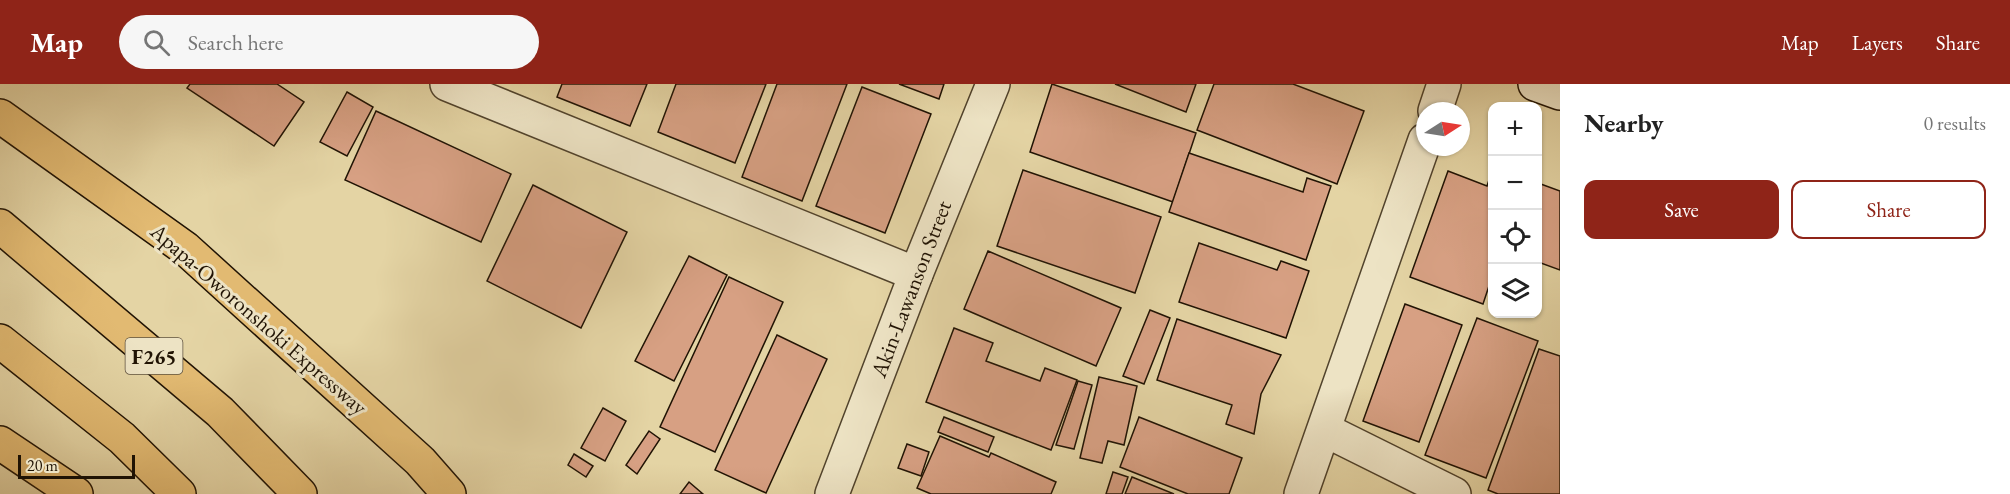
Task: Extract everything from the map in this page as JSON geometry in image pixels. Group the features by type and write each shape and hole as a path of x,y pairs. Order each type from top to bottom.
{"main road":[{"name":"Apapa-Oworonshoki Expressway","path":"0,116 186,249 420,461 449,494"},
{"name":"F265","path":"0,226 220,412 300,494"},
{"path":"0,341 122,438 179,494"},
{"path":"0,443 76,494"}],"street":[{"path":"447,84 916,274"},
{"name":"Akin-Lawanson Street","path":"832,494 916,274 993,84"},
{"path":"1438,102 1444,84"},
{"path":"1535,84 1560,93"},
{"path":"1301,494 1419,156"},
{"path":"1325,430 1454,494"}],"building":[{"path":"190,84 277,84 304,102 274,146 187,88"},
{"path":"562,84 647,84 630,126 557,97"},
{"path":"676,84 766,84 735,163 658,132"},
{"path":"777,84 847,84 802,201 742,177"},
{"path":"899,84 944,84 939,99"},
{"path":"1052,84 1196,133 1173,202 1030,152"},
{"path":"1115,84 1196,84 1186,112"},
{"path":"1214,84 1293,84 1364,111 1337,184 1197,130"},
{"path":"862,87 931,114 885,233 816,206"},
{"path":"347,92 373,107 347,156 320,142"},
{"path":"376,111 511,174 481,242 345,180"},
{"path":"1189,153 1303,192 1307,178 1331,186 1306,260 1169,212"},
{"path":"1023,170 1161,217 1135,293 997,246"},
{"path":"1448,171 1487,186 1488,183 1488,289 1483,304 1410,277"},
{"path":"1542,184 1560,191 1560,270 1542,263"},
{"path":"533,185 627,232 581,328 487,281"},
{"path":"1199,243 1277,270 1281,261 1309,271 1286,338 1179,302"},
{"path":"988,251 1121,308 1096,366 964,309"},
{"path":"689,256 727,275 674,381 635,361"},
{"path":"729,277 783,302 715,452 660,427"},
{"path":"1405,304 1462,325 1419,442 1363,421"},
{"path":"1150,310 1170,318 1144,384 1123,376"},
{"path":"1477,318 1538,341 1486,478 1425,455"},
{"path":"1177,319 1281,355 1261,394 1254,434 1226,424 1232,405 1157,380"},
{"path":"954,328 993,343 986,361 1040,381 1045,368 1077,380 1051,450 926,402"},
{"path":"777,335 827,359 766,493 715,470"},
{"path":"1539,349 1560,356 1560,494 1498,494 1488,490"},
{"path":"1099,377 1137,386 1124,445 1108,441 1102,463 1080,458"},
{"path":"1078,381 1092,385 1074,449 1056,445"},
{"path":"603,408 626,421 605,461 581,448"},
{"path":"944,417 994,437 988,452 938,432"},
{"path":"1139,417 1242,458 1229,494 1188,494 1120,467"},
{"path":"649,431 660,439 637,474 626,465"},
{"path":"940,436 989,457 991,453 1056,482 1051,494 931,494 917,488"},
{"path":"907,444 929,452 921,476 898,468"},
{"path":"574,454 593,466 586,477 568,465"},
{"path":"1113,472 1128,477 1122,494 1106,494"},
{"path":"1132,477 1174,494 1125,494"},
{"path":"689,482 703,494 680,494"}]}
